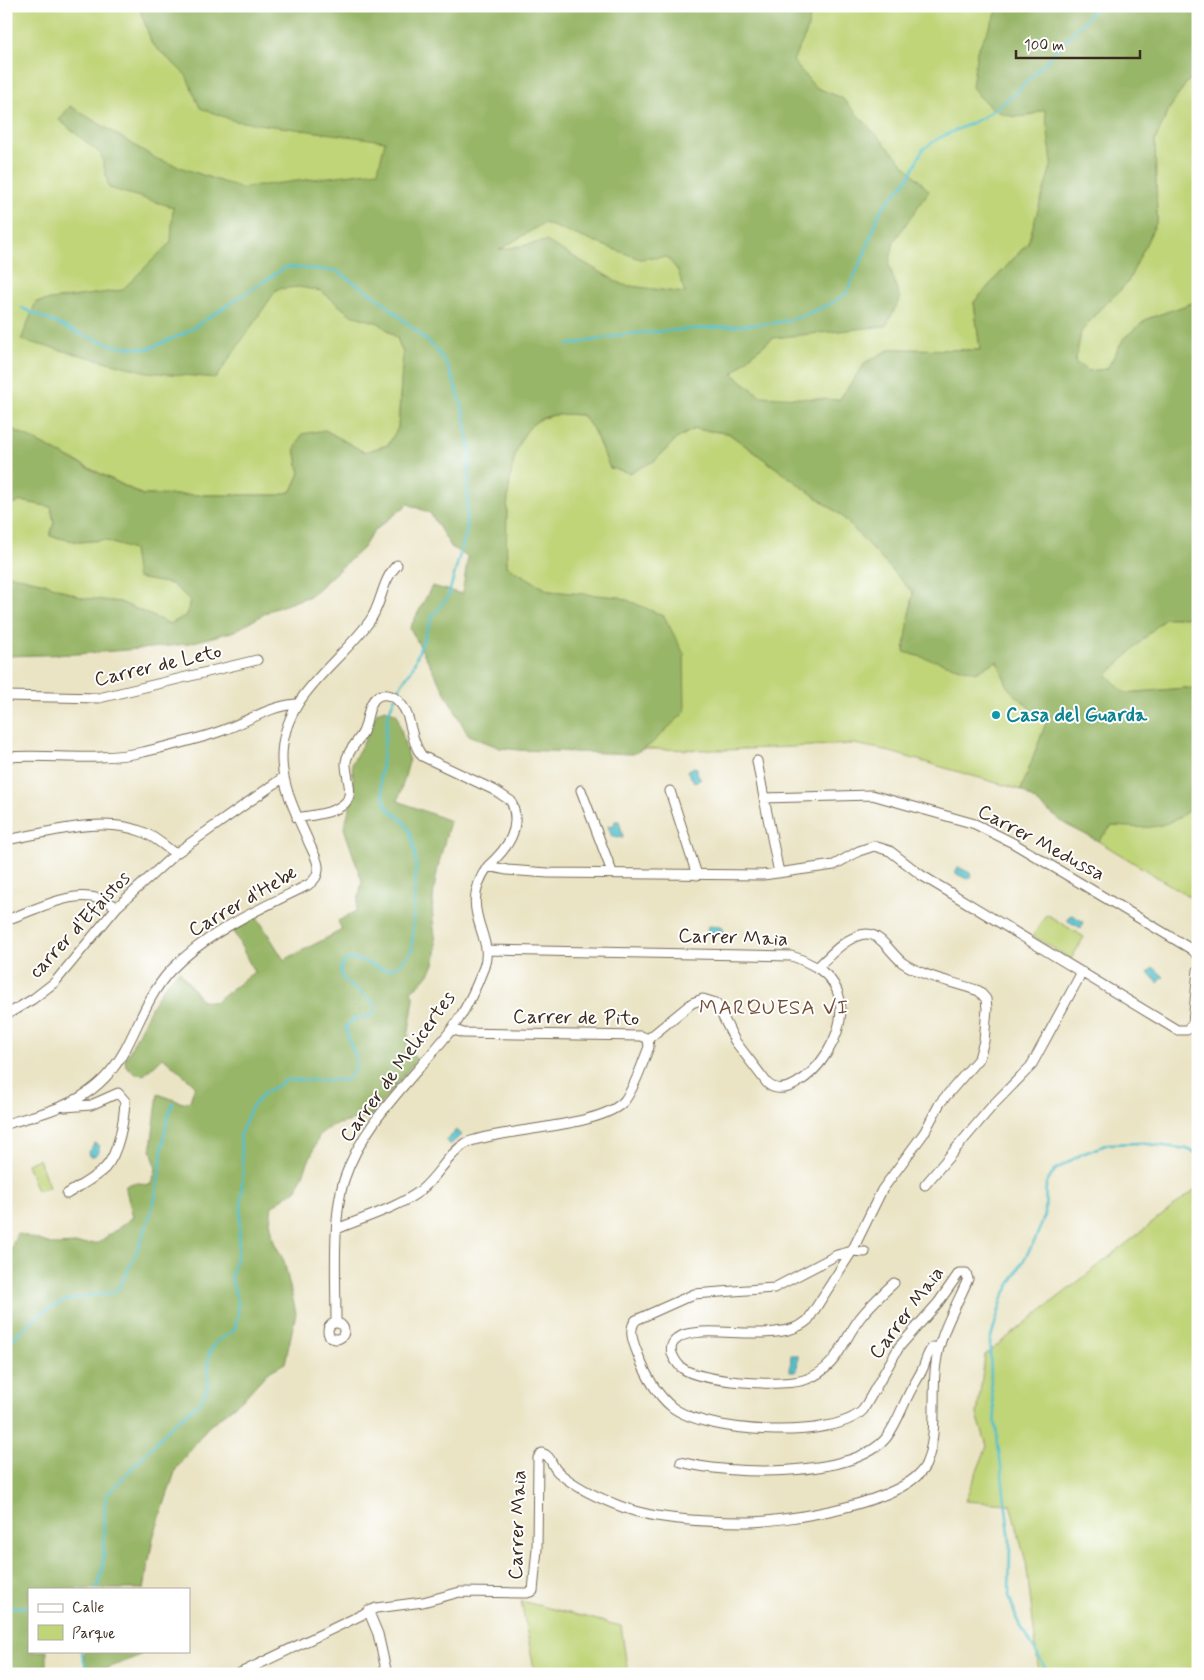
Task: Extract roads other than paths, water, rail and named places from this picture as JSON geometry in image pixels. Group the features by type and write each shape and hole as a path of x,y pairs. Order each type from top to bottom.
{"street":[{"name":"Carrer d'Hebe","path":"6,1124 64,1106 87,1095 104,1079 125,1050 154,992 179,963 232,924 308,885 314,880 318,866 297,818 284,776 282,758 283,739 296,704 370,622 388,577 397,565"},
{"name":"Carrer de Leto","path":"6,696 99,698 257,660"},
{"path":"297,818 337,808 346,801 349,787 346,761 349,753 364,731 372,702 380,695 391,696 404,709 415,746 422,756 494,790 511,801 515,814 512,836 508,846 488,866 480,881 475,903 477,922 488,950"},
{"path":"6,757 38,756 83,759 124,756 211,734 277,707 296,704"},
{"path":"757,761 779,873"},
{"name":"carrer d'Efaistos","path":"6,1014 33,999 55,982 117,907 175,854 284,776"},
{"path":"581,790 612,872"},
{"path":"670,791 697,875"},
{"name":"Carrer Medussa","path":"764,798 872,795 975,824 998,834 1191,949 1198,955"},
{"path":"6,840 83,827 126,827 146,833 175,854"},
{"path":"488,866 508,870 548,872 746,876 834,865 868,847 884,848 921,876 1181,1030 1189,1028 1193,1023 1198,970"},
{"path":"6,920 75,895 101,900 117,907"},
{"path":"817,968 850,940 870,934 876,937 893,955 908,966 978,991 987,1002 986,1035 979,1058 940,1103 920,1138 882,1190 852,1251 808,1320 797,1329 782,1332 720,1331 683,1334 674,1341 672,1346 675,1361 682,1368 690,1372 721,1379 773,1384 806,1380 832,1364 841,1346 860,1318 873,1302 894,1283"},
{"name":"Carrer Maia","path":"488,950 787,956 796,957 817,968"},
{"name":"Carrer de Melicertes","path":"336,1323 337,1211 342,1189 358,1148 385,1109 452,1029 480,978 488,950"},
{"name":"Carrer de Pito","path":"452,1029 463,1033 641,1036 648,1039 692,1003 700,1000 710,1000 721,1009 733,1038 770,1086 784,1089 795,1086 806,1077 823,1057 836,1034 841,1018 842,1002 838,990 826,975 817,968"},
{"path":"925,1185 998,1100 1031,1066 1082,972"},
{"path":"337,1229 414,1195 426,1186 456,1150 470,1141 535,1129 599,1114 615,1108 628,1094 649,1047 648,1039"},
{"path":"64,1106 91,1105 118,1093 122,1094 125,1101 124,1118 109,1163 104,1169 67,1194"},
{"path":"852,1251 866,1252"},
{"name":"Carrer Maia","path":"368,1610 385,1606 423,1602 460,1592 527,1593 533,1591 537,1558 539,1455 547,1454 558,1472 589,1492 625,1508 658,1516 751,1521 803,1515 864,1502 892,1492 910,1482 926,1464 934,1426 935,1370 939,1348 949,1319 968,1279 966,1273 959,1273 938,1303 899,1347 863,1410 857,1416 844,1422 783,1430 724,1425 693,1417 677,1410 656,1388 643,1366 635,1345 632,1330 636,1320 694,1294 774,1288 838,1255 852,1251"},
{"path":"681,1462 712,1469 778,1470 836,1463 862,1455 886,1438 923,1368 930,1350 933,1347 939,1348"},
{"path":"238,1674 368,1610 378,1634 387,1674"}],"water":[{"path":"694,767 697,768 697,773 701,779 695,783 687,771"},
{"path":"615,821 619,821 623,837 612,837 608,826 614,825"},
{"path":"958,867 970,873 971,877 967,879 955,873"},
{"path":"1072,915 1084,922 1081,928 1068,921 1068,917"},
{"path":"708,926 721,927 723,931 721,935 707,933"},
{"path":"1154,968 1164,977 1158,983 1148,972"},
{"path":"456,1130 461,1135 450,1145 446,1141"},
{"path":"95,1143 99,1146 99,1152 94,1156 89,1156 88,1152"},
{"path":"791,1355 798,1355 797,1371 790,1371"}],"waterway":[{"path":"568,345 626,334 774,323 797,318 830,304 846,294 864,255 880,211 909,177 923,149 939,138 982,118 1015,94 1098,6"},
{"path":"22,308 80,334 116,346 148,349 185,333 286,267 337,271 382,301 435,348 446,363 455,384 464,413 470,450 466,533 448,597 433,615 412,669 399,688 388,714 380,780 386,806 406,824 411,834 416,860 412,950 402,962 393,968 378,968 355,959 345,960 340,969 344,981 373,1002 376,1008 374,1014 355,1018 346,1027 356,1060 353,1073 346,1080 286,1080 263,1094 251,1108 240,1135 243,1171 241,1205 238,1250 231,1277 238,1303 235,1328 216,1342 209,1354 208,1387 200,1402 175,1422 106,1496 103,1566 97,1588"},
{"path":"6,1345 31,1322 52,1307 77,1298 111,1293 116,1291 121,1284 149,1220 158,1186 166,1127 173,1103"},
{"path":"1049,1674 1017,1620 1009,1596 1010,1541 991,1386 990,1341 1003,1297 1035,1240 1045,1215 1046,1184 1055,1170 1082,1154 1108,1144 1140,1143 1187,1149 1198,1154"},
{"path":"6,1607 28,1607"},
{"path":"81,1652 88,1674"}],"place":[{"name":"Casa del Guarda","path":"996,715"}],"district":[{"name":"MARQUESA VI","path":"774,1008"}]}
